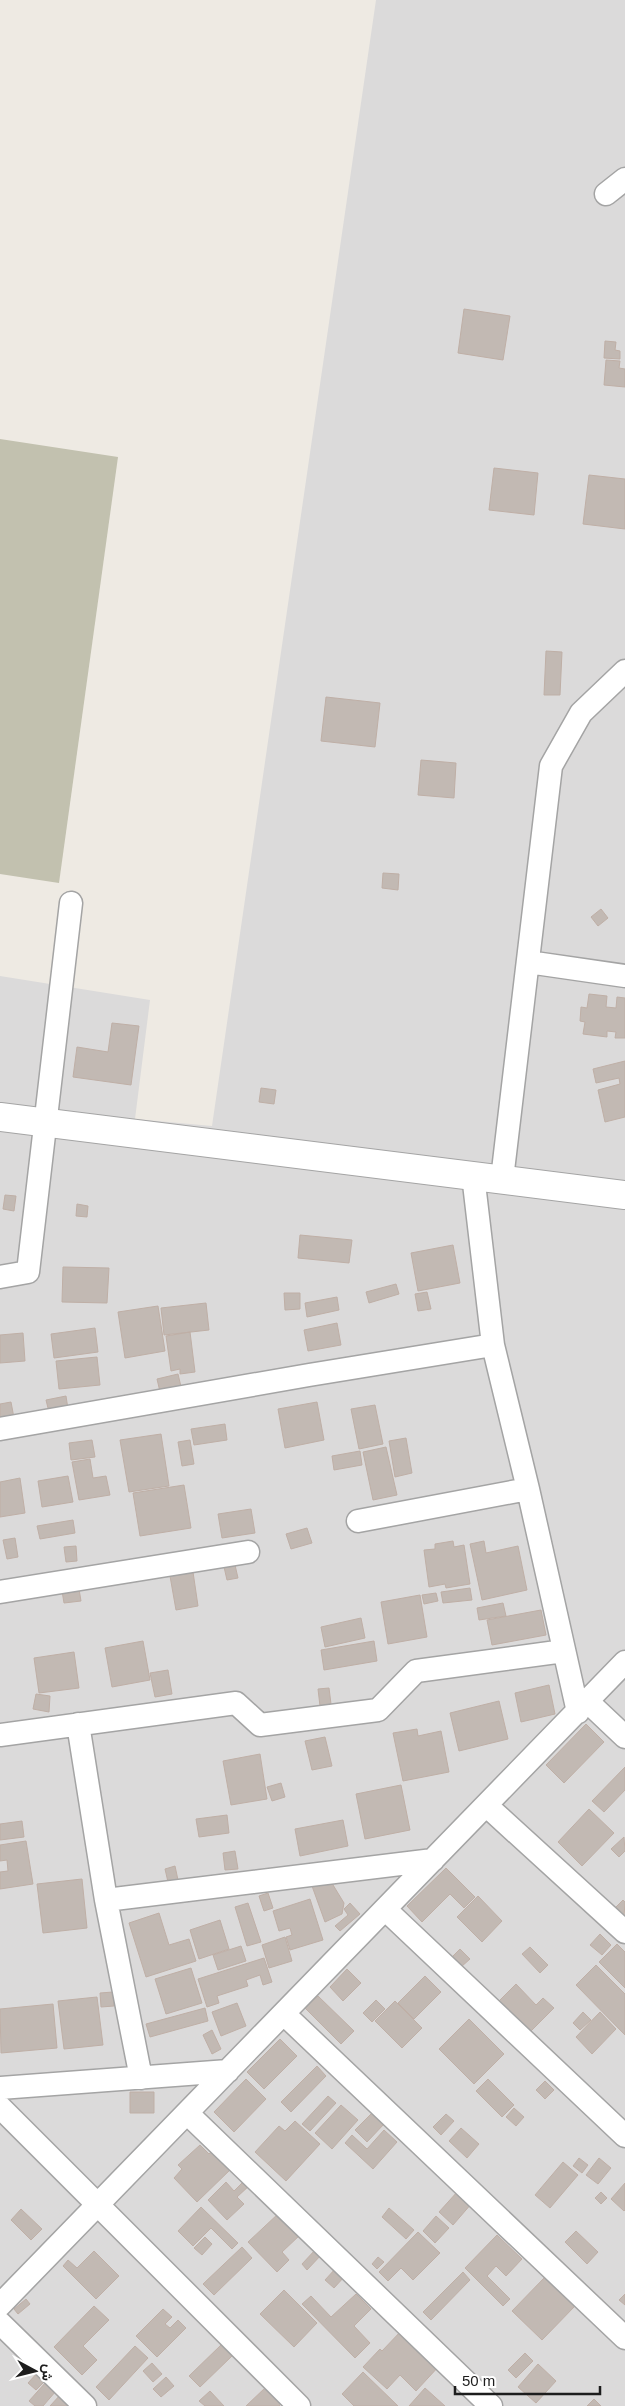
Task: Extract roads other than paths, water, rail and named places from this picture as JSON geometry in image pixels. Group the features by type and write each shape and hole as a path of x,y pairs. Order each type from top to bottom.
{"street":[{"path":"606,194 625,179"},
{"path":"502,1179 551,766 581,713 625,671"},
{"path":"0,1277 28,1272 71,903"},
{"path":"528,962 625,976"},
{"path":"0,1117 44,1124 473,1175 625,1196"},
{"path":"473,1175 493,1345 528,1489 564,1651 583,1707 625,1737"},
{"path":"0,1429 309,1374 493,1345"},
{"path":"358,1521 528,1489"},
{"path":"0,1592 248,1552"},
{"path":"0,1735 236,1703 260,1725 378,1710 416,1671 564,1651"},
{"path":"86,2406 0,2319 97,2205 386,1910 625,1662"},
{"path":"78,1724 106,1900 141,2078"},
{"path":"487,1806 625,1932"},
{"path":"106,1900 434,1860"},
{"path":"386,1910 625,2136"},
{"path":"284,2014 625,2338"},
{"path":"0,2088 228,2072"},
{"path":"0,2107 299,2406"},
{"path":"187,2113 491,2406"}]}
